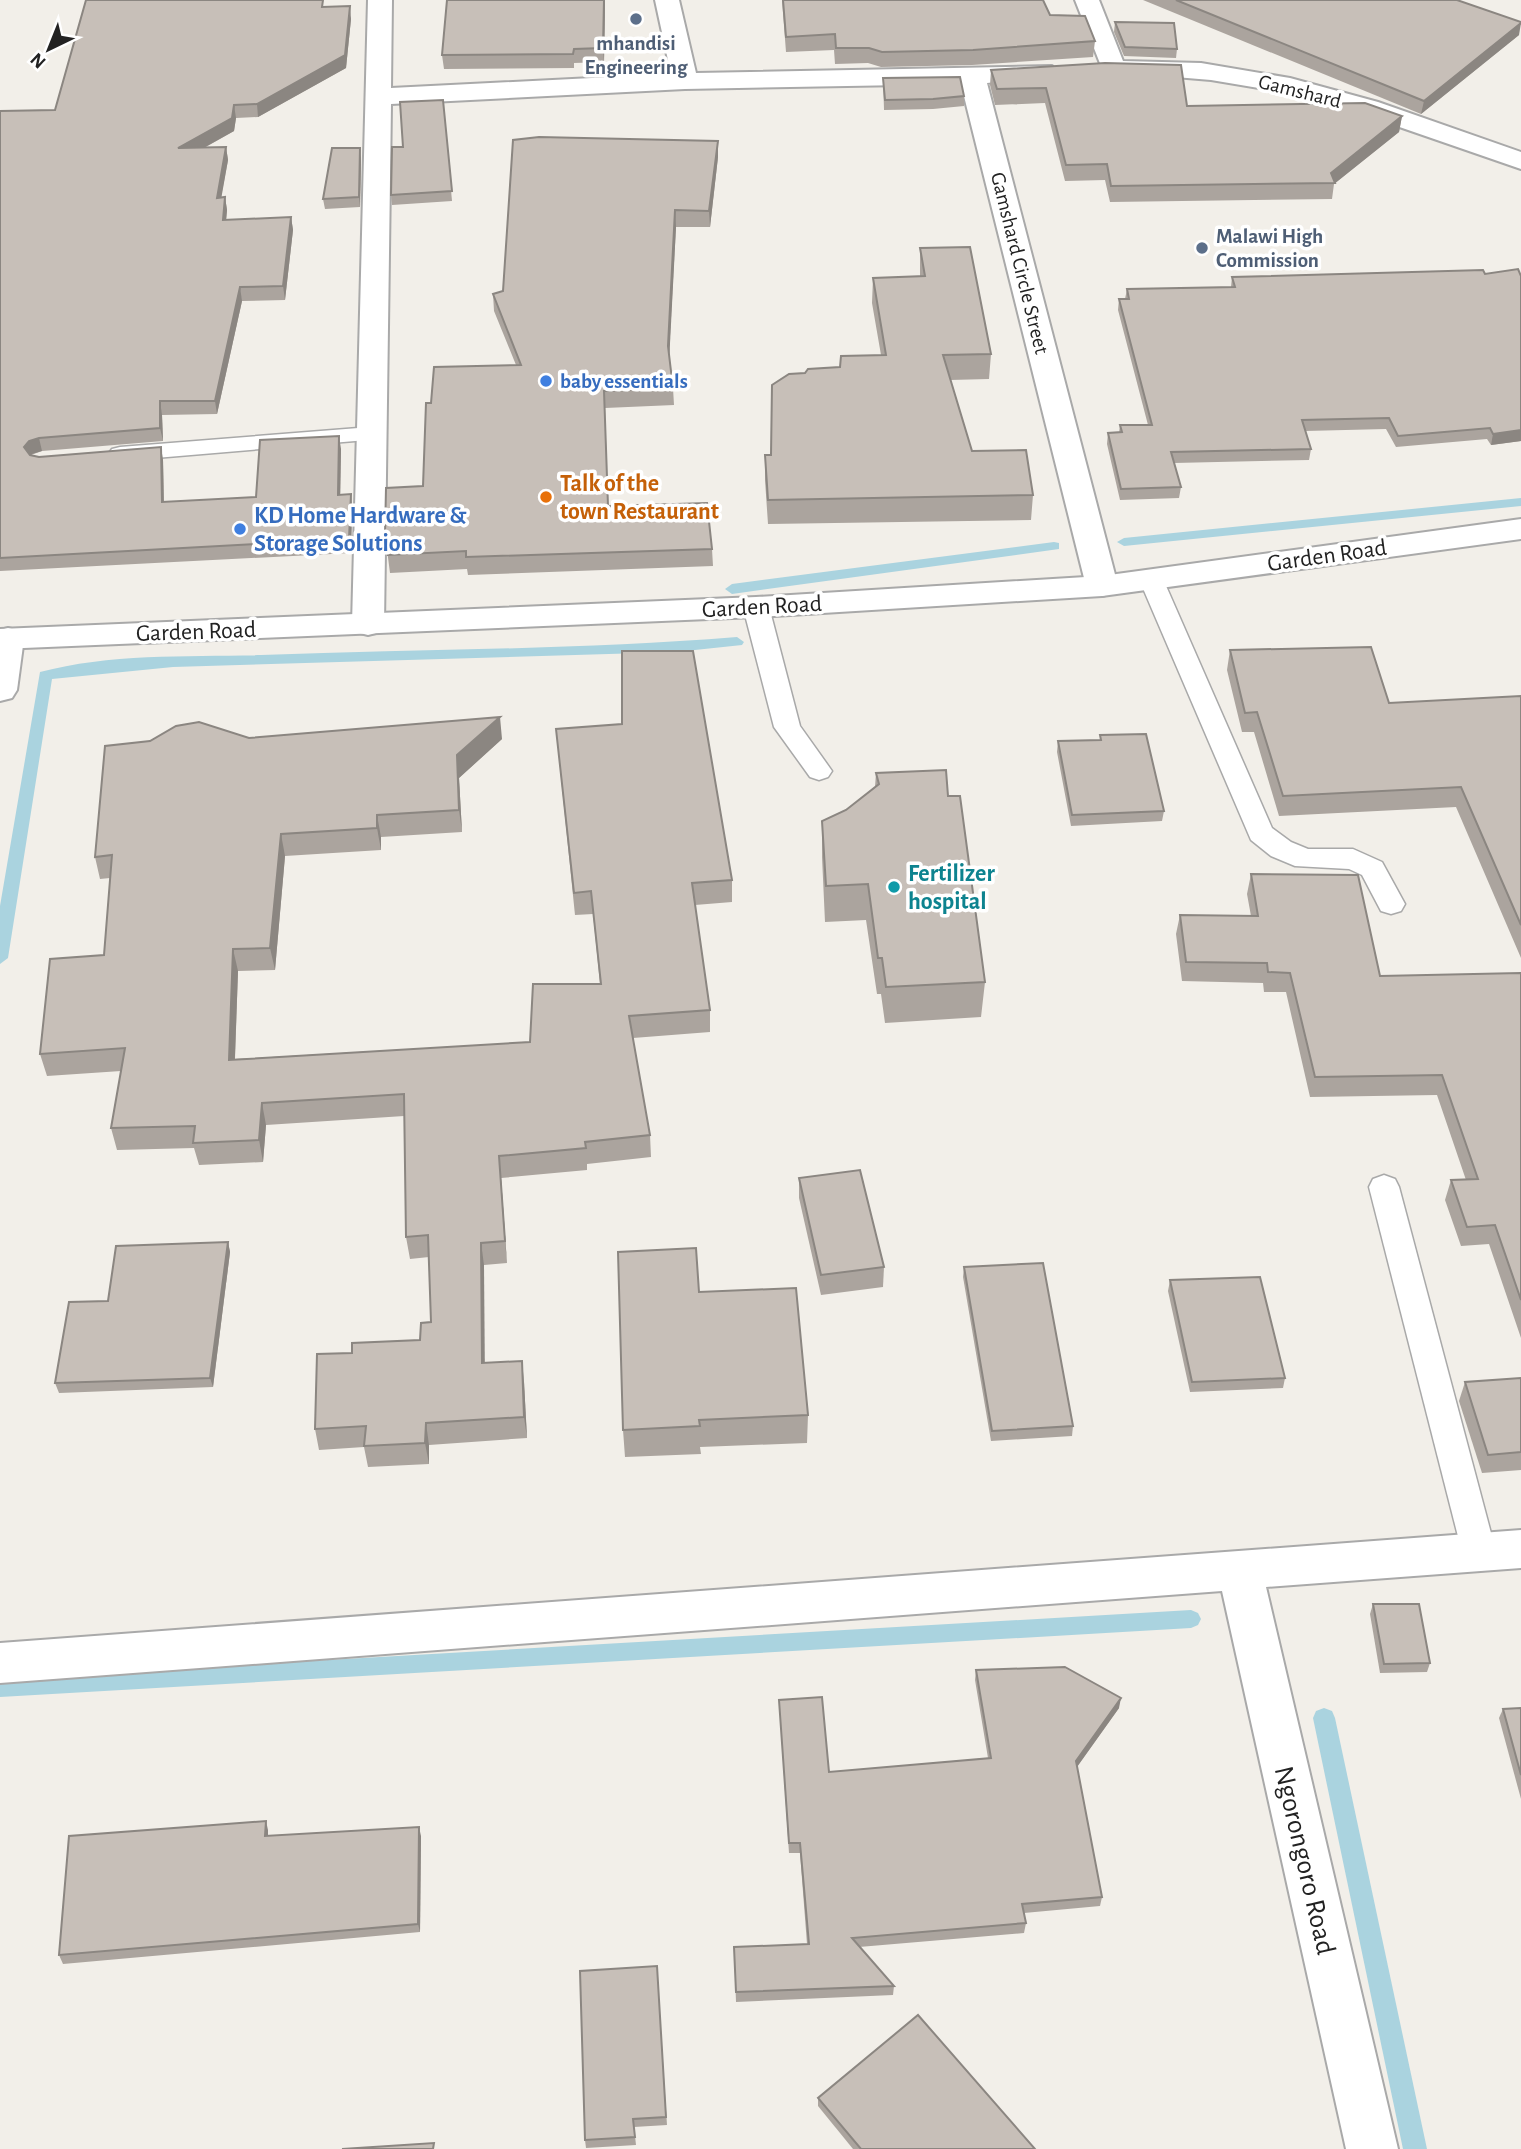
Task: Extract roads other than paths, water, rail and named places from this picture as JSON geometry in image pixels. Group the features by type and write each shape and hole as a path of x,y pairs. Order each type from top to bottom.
{"street":[{"path":"368,625 380,0"},
{"path":"667,0 685,81"},
{"path":"377,97 685,81 972,76 1112,66 1087,0"},
{"name":"Gamshard","path":"1112,66 1212,72 1297,88 1382,113 1521,161"},
{"name":"Gamshard Circle Street","path":"972,76 1102,586"},
{"name":"Garden Road","path":"4,638 756,607 1102,586 1521,529"},
{"path":"0,690 4,638"},
{"path":"0,1663 1500,1550"},
{"name":"Ngorongoro Road","path":"1240,1571 1372,2149"}],"lane":[{"path":"97,456 371,434"},
{"path":"1151,579 1261,833 1281,849 1305,859 1353,859 1372,869 1391,904"},
{"path":"756,607 787,727 819,771"},
{"path":"1384,1187 1500,1550"}],"waterway":[{"path":"1124,542 1521,502"},
{"path":"732,589 1054,546"},
{"path":"0,958 45,675 173,662 616,651 737,642"},
{"path":"0,1688 1191,1619"},
{"path":"1324,1718 1415,2149"}],"place":[{"name":"mhandisi Engineering","path":"636,19"},
{"name":"Malawi High Commission","path":"1202,248"},
{"name":"baby essentials","path":"546,381"},
{"name":"Talk of the town Restaurant","path":"546,497"},
{"name":"KD Home Hardware & Storage Solutions","path":"240,529"},
{"name":"Fertilizer hospital","path":"894,887"}]}
